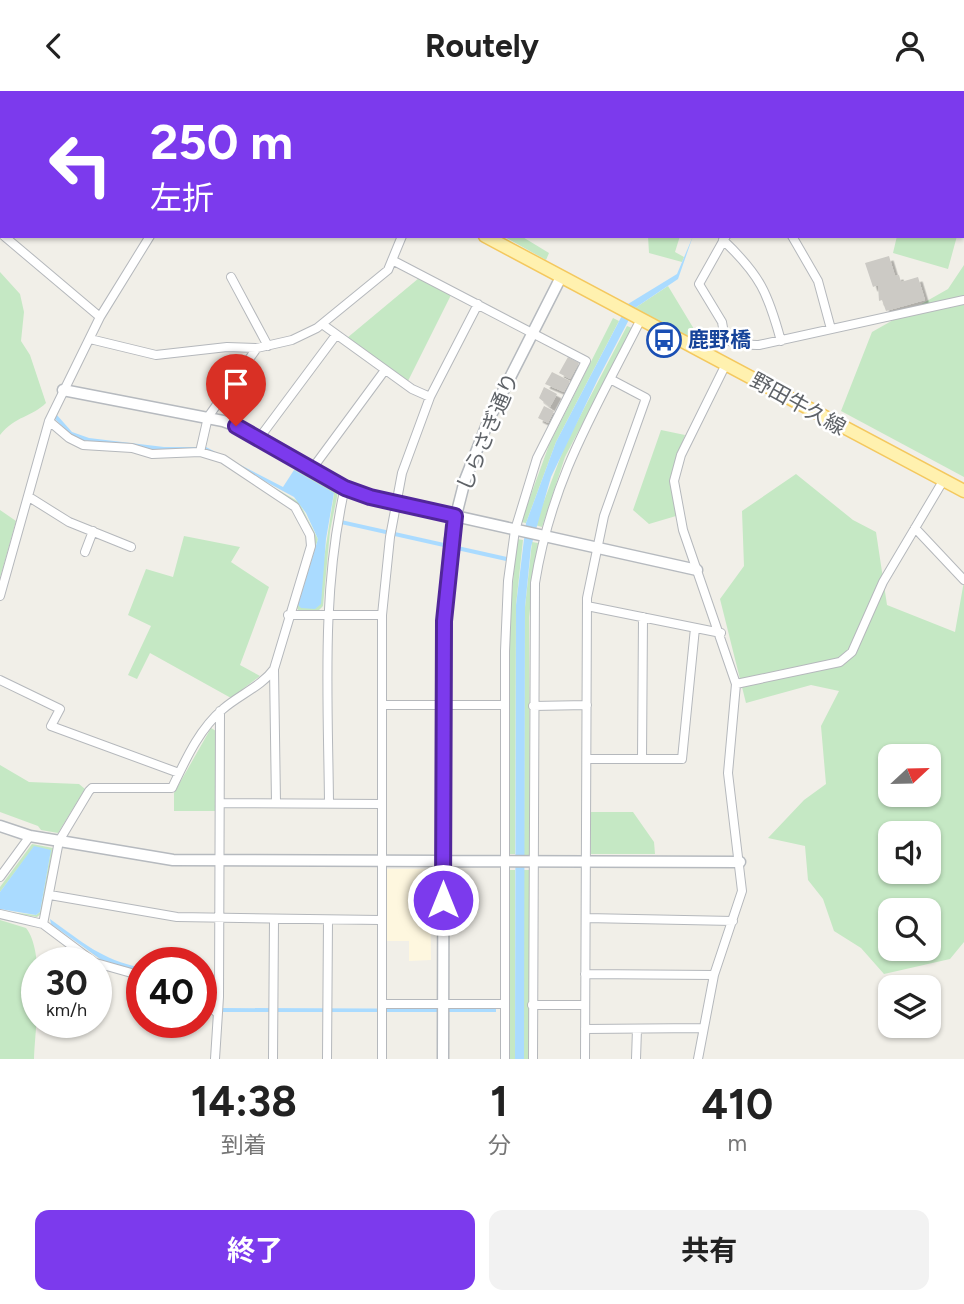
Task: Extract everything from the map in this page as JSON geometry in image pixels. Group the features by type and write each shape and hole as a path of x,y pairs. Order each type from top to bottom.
{"main road":[{"name":"野田牛久線","path":"489,238 964,492"}],"street":[{"path":"7,238 100,317"},
{"path":"0,596 49,421 100,317 149,238"},
{"path":"90,339 156,355 227,347 257,348 292,339 322,324 388,270 401,238"},
{"path":"725,339 722,322 699,284 724,238 751,267 770,300 781,341"},
{"path":"793,238 818,281 831,330"},
{"path":"392,260 586,361 537,458 517,530 508,581 505,705 505,1059"},
{"path":"231,277 268,346"},
{"name":"しらさぎ通り","path":"443,1059 445,593 455,516 490,417 561,277"},
{"path":"688,343 709,336 750,345 781,341 964,300"},
{"path":"382,1059 382,615 396,503 402,473 430,397 478,304"},
{"path":"533,1059 533,611 541,535 572,452 610,379 633,315"},
{"path":"322,324 385,370 430,397"},
{"path":"260,437 336,335"},
{"path":"200,452 208,417 257,348"},
{"path":"698,1059 714,975 742,891 728,773 736,684 678,512 674,481 681,455 726,364"},
{"path":"312,469 385,370"},
{"path":"585,1059 587,606 595,547 646,398 610,379"},
{"path":"62,390 208,417 260,437 345,488 396,503 697,570"},
{"path":"49,421 69,438 83,445 132,448 152,454 200,452 223,459 248,473 295,507 303,519 310,535 311,546 288,615 274,669 276,803"},
{"path":"736,684 840,663 852,652 883,582 943,481"},
{"path":"329,803 327,615 330,566 345,488"},
{"path":"29,496 69,522 131,547"},
{"path":"915,528 964,580"},
{"path":"85,552 93,531"},
{"path":"587,606 721,633"},
{"path":"288,615 382,615"},
{"path":"642,759 643,617"},
{"path":"587,759 682,759 695,628"},
{"path":"43,924 58,841 92,788 172,788 196,742 220,711 268,677 274,669"},
{"path":"0,680 60,709 51,726 179,773"},
{"path":"382,705 505,705"},
{"path":"533,706 587,705"},
{"path":"217,989 220,919 220,711"},
{"path":"220,803 382,804"},
{"path":"0,826 30,836 148,858 220,861 740,862"},
{"path":"0,877 30,836"},
{"path":"50,895 177,917 380,920"},
{"path":"0,914 43,924 74,947"},
{"path":"586,918 733,921"},
{"path":"273,1059 274,919"},
{"path":"327,1059 328,919"},
{"path":"585,974 714,975"},
{"path":"382,1004 505,1004"},
{"path":"532,1005 585,1005"},
{"path":"585,1029 703,1028"},
{"path":"636,1059 637,1029"},
{"path":"215,1038 215,1059"}],"shaded area":[{"path":"386,869 424,869 430,874 431,960 409,961 409,941 385,941"}],"green space":[{"path":"507,238 524,238 549,253 546,260"},
{"path":"648,238 679,238 675,252 684,257 682,262 649,253"},
{"path":"897,238 956,238 948,269 893,253"},
{"path":"964,265 964,477 841,411 872,332 948,289"},
{"path":"0,272 20,294 24,312 21,341 30,355 46,403 12,424 0,435"},
{"path":"419,278 451,295 408,381 347,338"},
{"path":"668,286 697,334 688,337 635,308"},
{"path":"613,318 619,321 556,442 526,523 521,522 549,445"},
{"path":"627,326 632,328 565,457 542,527 535,525 565,445"},
{"path":"661,430 685,435 671,475 676,516 649,524 633,510"},
{"path":"296,468 338,492 330,531 323,606 318,611 299,611 295,605 312,550 310,524 302,511 268,484 299,502 318,539 298,605 322,571 334,494 294,470"},
{"path":"796,474 853,520 876,532 887,605 955,632 964,581 964,942 950,959 884,974 861,948 834,931 823,899 808,880 805,846 768,838 804,800 826,784 821,726 839,691 811,685 746,703 720,599 744,566 742,511"},
{"path":"0,510 16,521 0,578"},
{"path":"184,536 240,547 231,562 269,587 240,665 260,676 231,698 150,653 137,679 128,675 151,626 128,615 146,569 173,577"},
{"path":"517,539 523,540 516,605 515,854 508,854 509,626"},
{"path":"532,542 538,543 529,617 530,855 524,855 525,607"},
{"path":"211,728 216,731 216,811 174,811 174,793"},
{"path":"0,765 29,782 79,784 85,789 58,833 41,830 38,826 0,812"},
{"path":"591,812 633,812 654,842 655,854 591,854"},
{"path":"32,844 53,848 42,913 37,917 0,911 36,915 40,912 50,855 34,847 0,892 0,887"},
{"path":"508,870 515,870 515,1059 508,1059"},
{"path":"524,870 530,870 529,1059 524,1059"},
{"path":"0,920 26,928 32,939 34,947 21,947 21,1038 35,1038 34,1059 0,1059"}],"water":[{"path":"692,238 678,279 635,308 551,477 531,547 525,607 524,1059 515,1059 516,605 526,523 556,442 628,304 677,274"},
{"path":"56,414 72,432 89,438 164,447 206,447 283,487 294,470 334,493 326,539 321,604 315,609 301,608 298,605 318,539 306,513 294,497 222,458 81,440 70,434 54,418"},
{"path":"341,520 507,557 506,561 341,524"},
{"path":"34,846 51,850 40,912 36,915 0,909 0,892"},
{"path":"50,919 90,947 83,947 51,924"},
{"path":"112,958 126,964 126,967 112,964"},
{"path":"221,1008 496,1009 496,1012 220,1012"}],"building":[{"path":"889,256 895,276 899,275 901,282 918,277 925,300 886,311 882,300 879,301 878,285 873,287 865,263"},
{"path":"568,357 579,363 570,379 559,373"},
{"path":"552,372 570,381 564,392 545,384"},
{"path":"544,387 557,394 550,407 539,398"},
{"path":"544,406 554,411 548,423 538,418"}],"place":[{"name":"鹿野橋","path":"664,340"}],"route":[{"path":"236,426 345,488 370,497 455,516 447,565 444,621 443,900"}]}
